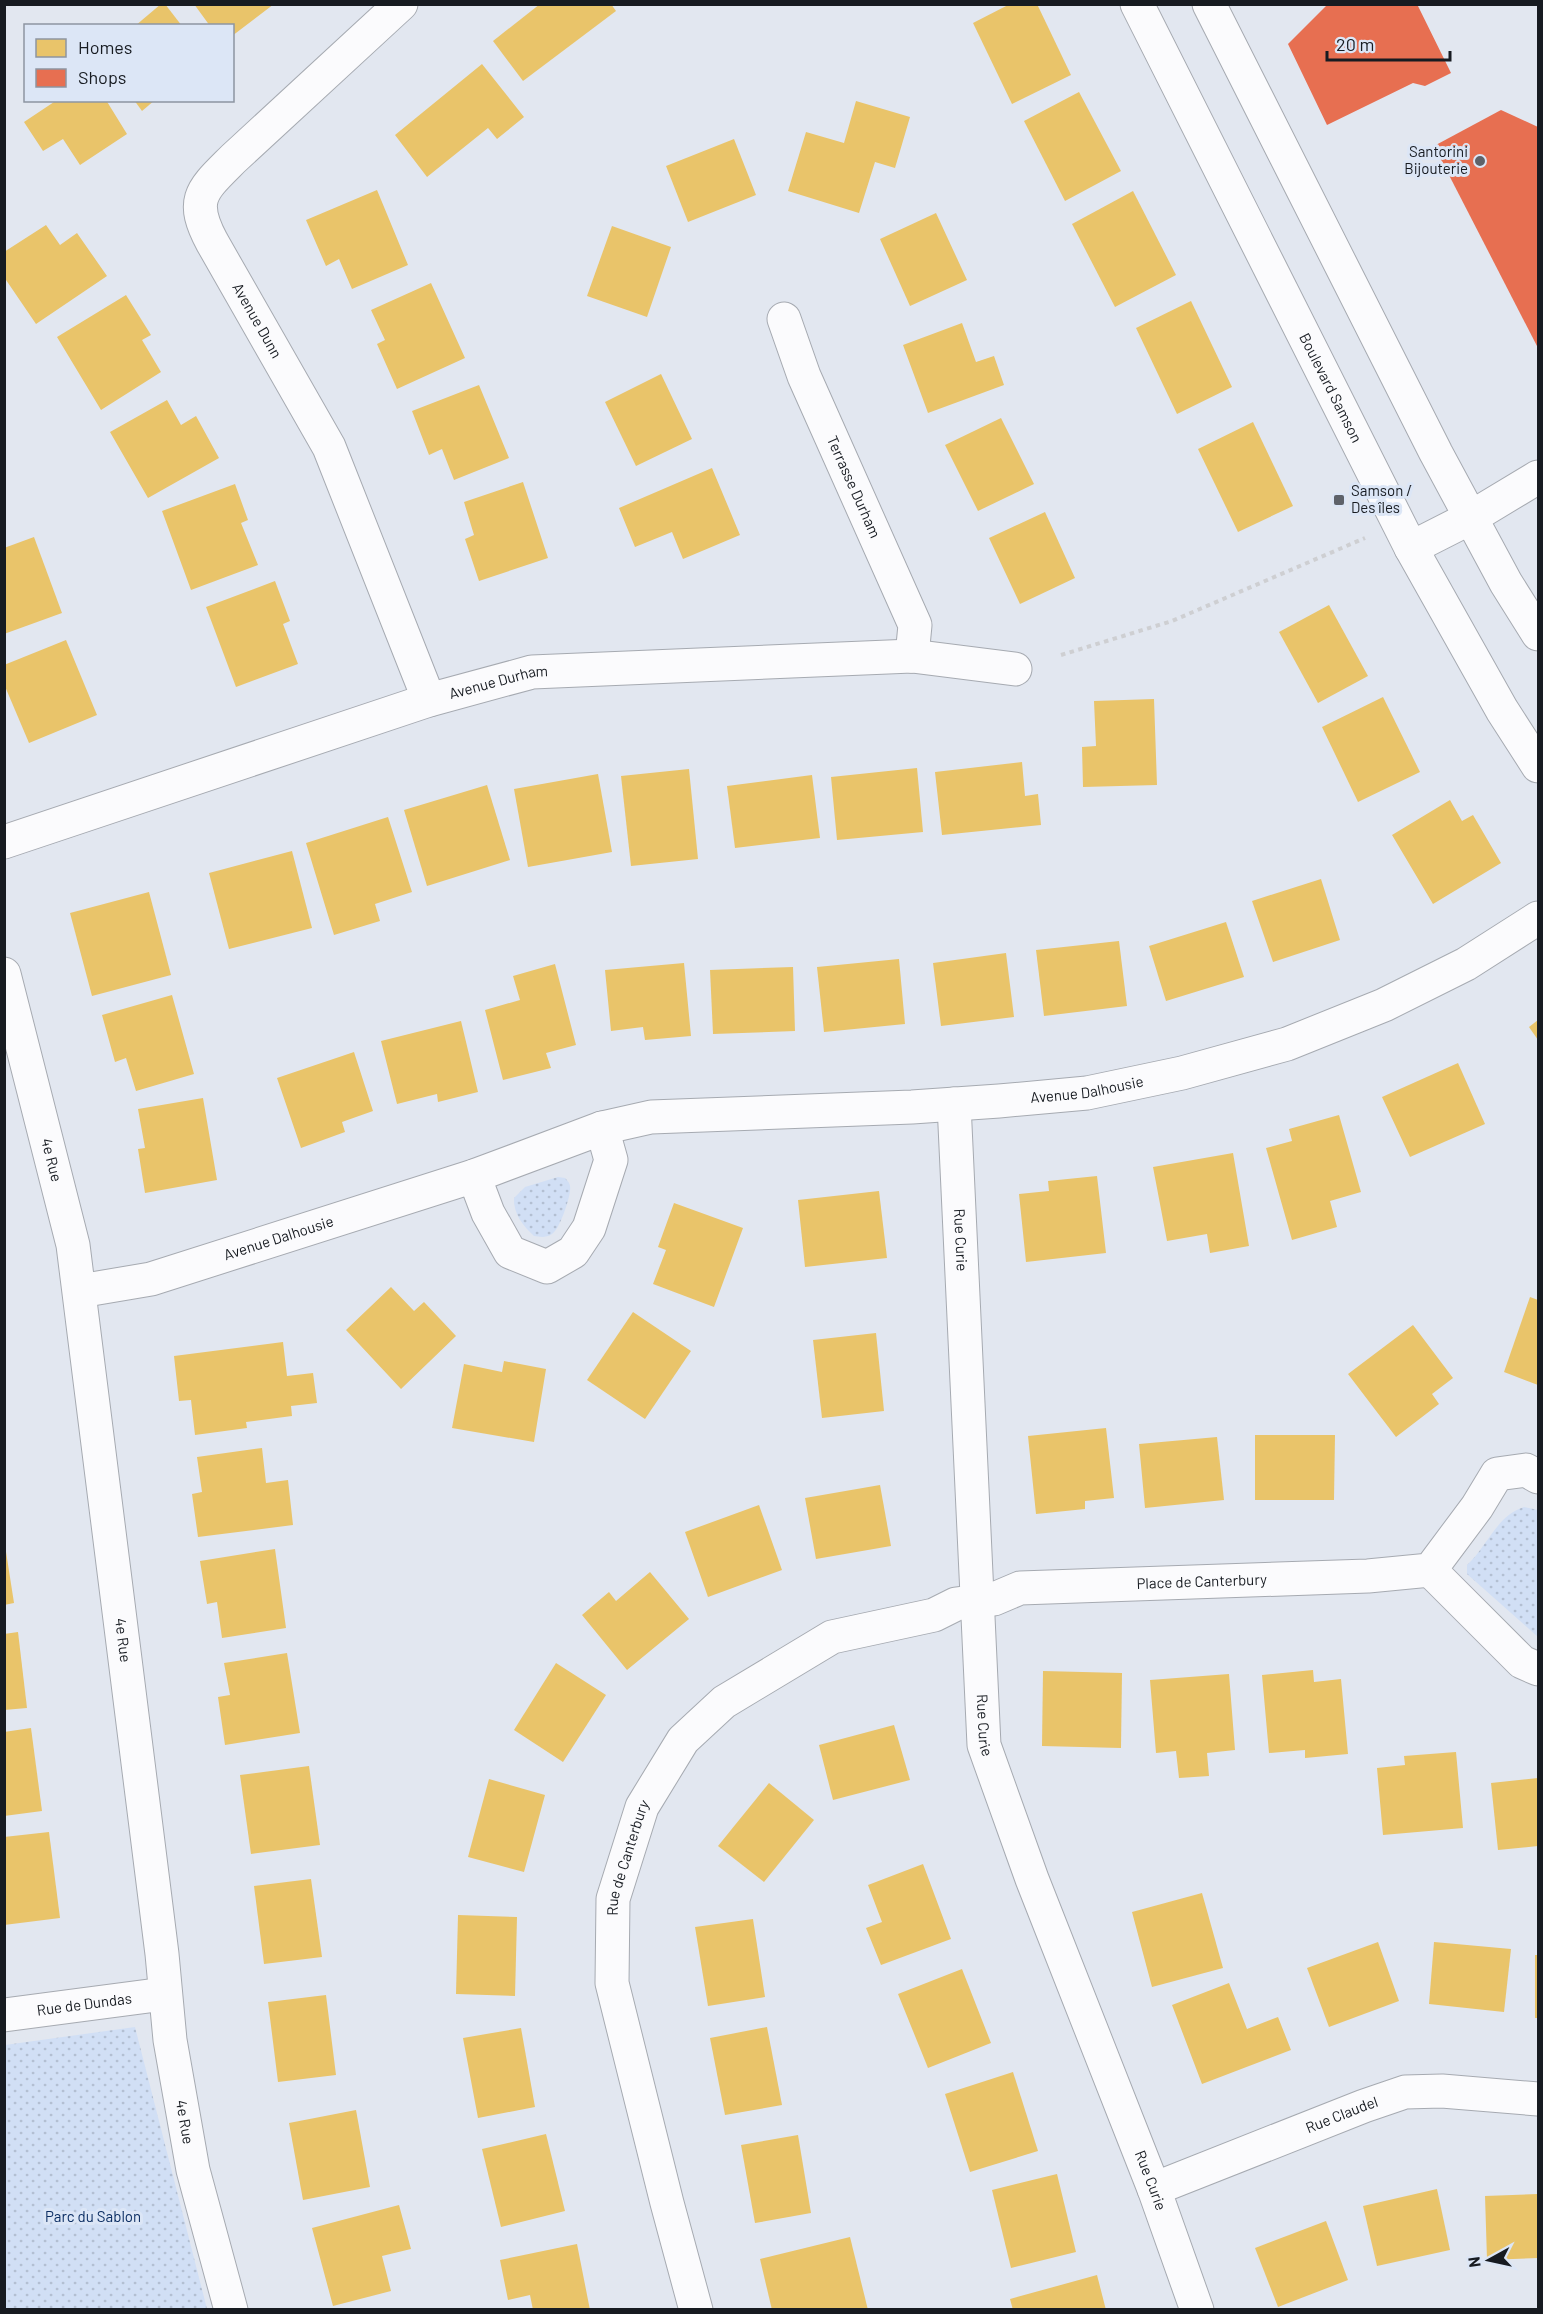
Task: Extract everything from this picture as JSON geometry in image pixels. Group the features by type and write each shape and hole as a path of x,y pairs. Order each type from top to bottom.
{"street":[{"name":"Avenue Dunn","path":"401,4 233,159 207,186 201,196 199,210 212,242 329,447 429,700"},
{"name":"Boulevard Samson","path":"1137,4 1411,548 1502,710 1539,766"},
{"path":"1209,4 1470,518 1506,583 1539,634"},
{"name":"Terrasse Durham","path":"784,319 804,376 915,625 912,656"},
{"path":"1411,548 1470,518 1539,477"},
{"name":"Avenue Durham","path":"4,842 429,700 532,672 912,656 1015,669"},
{"name":"Avenue Dalhousie","path":"80,1291 151,1279 474,1176 602,1128 651,1118 954,1104 1087,1093 1182,1073 1287,1044 1384,1005 1466,964 1539,918"},
{"name":"4e Rue","path":"4,974 73,1245 162,1954 170,2040 193,2170 231,2310"},
{"name":"Rue Curie","path":"954,1104 984,1745 1032,1879 1154,2188 1197,2310"},
{"path":"474,1176 488,1213 510,1252 547,1267 573,1252 589,1228 611,1160 602,1128"},
{"path":"1539,1477 1526,1470 1497,1474 1477,1507 1430,1570 1522,1662 1539,1668"},
{"name":"Place de Canterbury","path":"977,1601 994,1599 1020,1588 1368,1576 1430,1570"},
{"name":"Rue de Canterbury","path":"696,2310 612,1983 613,1899 642,1807 683,1740 724,1702 832,1636 934,1615 956,1604 977,1601"},
{"name":"Rue de Dundas","path":"4,2015 164,1994"},
{"name":"Rue Claudel","path":"1154,2188 1405,2092 1442,2091 1539,2099"}],"path":[{"path":"1061,655 1172,621 1367,537"}],"green space":[{"path":"558,1177 565,1178 570,1187 564,1214 552,1234 545,1237 534,1236 520,1219 515,1209 514,1198 525,1187"},
{"path":"1524,1507 1538,1510 1538,1637 1467,1574 1467,1565 1499,1524"},
{"name":"Parc du Sablon","path":"135,2027 207,2309 5,2309 5,2045"}],"building: Homes":[{"path":"161,4 165,4 180,24 137,24"},
{"path":"194,4 274,4 234,34 234,24 209,24"},
{"path":"540,4 611,4 616,11 523,81 493,41"},
{"path":"1010,4 1037,4 1071,75 1012,104 973,23"},
{"path":"482,64 524,117 497,139 488,128 427,177 395,135"},
{"path":"1079,92 1121,171 1065,201 1024,121"},
{"path":"856,101 910,117 895,168 875,162 859,213 788,191 806,132 844,143"},
{"path":"54,102 107,102 127,134 80,165 63,139 43,151 24,122"},
{"path":"135,102 153,102 142,111"},
{"path":"734,139 756,195 688,222 666,166"},
{"path":"377,190 408,265 352,289 339,259 326,266 306,220"},
{"path":"1133,191 1176,275 1115,307 1072,224"},
{"path":"936,213 967,280 910,306 880,239"},
{"path":"46,225 60,245 77,233 107,276 36,324 4,277 4,252"},
{"path":"612,226 671,247 647,317 587,296"},
{"path":"431,283 465,358 397,389 377,344 385,340 371,310"},
{"path":"126,295 151,335 142,340 161,372 101,410 57,337"},
{"path":"1191,301 1232,387 1177,414 1136,328"},
{"path":"962,323 976,362 994,356 1004,385 928,413 903,345"},
{"path":"661,374 692,439 636,466 605,402"},
{"path":"479,385 509,458 454,480 442,449 429,455 412,411"},
{"path":"167,400 181,425 196,416 219,458 148,498 110,432"},
{"path":"1001,418 1034,484 978,511 945,445"},
{"path":"1253,422 1293,506 1238,532 1198,449"},
{"path":"712,468 740,535 683,559 672,532 635,547 619,508"},
{"path":"523,482 548,558 479,581 465,539 474,535 464,502"},
{"path":"235,484 248,520 241,523 258,565 191,590 162,511"},
{"path":"1045,512 1075,578 1020,604 989,538"},
{"path":"34,537 62,613 4,634 4,548"},
{"path":"275,581 290,621 283,624 298,664 236,687 206,607"},
{"path":"1329,605 1368,676 1318,703 1279,632"},
{"path":"66,640 97,715 29,743 4,684 4,665"},
{"path":"1383,697 1420,772 1358,802 1322,727"},
{"path":"1154,699 1157,785 1083,787 1082,747 1096,746 1094,701"},
{"path":"1022,762 1025,796 1038,794 1041,825 942,835 935,772"},
{"path":"917,768 923,832 837,840 831,777"},
{"path":"689,769 698,859 631,866 621,776"},
{"path":"598,774 612,852 528,867 514,789"},
{"path":"812,775 820,838 735,848 727,786"},
{"path":"487,785 510,860 427,886 404,810"},
{"path":"1450,800 1462,821 1473,815 1501,863 1433,904 1392,835"},
{"path":"388,817 412,892 375,904 380,921 334,935 306,843"},
{"path":"292,851 312,928 229,949 209,873"},
{"path":"1321,879 1340,940 1273,962 1252,901"},
{"path":"149,892 171,975 92,996 70,913"},
{"path":"1226,922 1244,977 1166,1001 1149,946"},
{"path":"1119,941 1127,1006 1044,1016 1036,950"},
{"path":"1006,953 1014,1017 941,1026 933,963"},
{"path":"899,959 905,1024 824,1032 817,967"},
{"path":"684,963 691,1036 645,1040 643,1027 611,1031 605,970"},
{"path":"555,964 576,1045 546,1053 551,1068 503,1080 485,1010 520,1000 513,976"},
{"path":"793,967 795,1031 713,1034 710,970"},
{"path":"172,995 194,1074 136,1091 126,1058 115,1062 102,1015"},
{"path":"1538,1020 1538,1040 1529,1027"},
{"path":"461,1021 478,1092 438,1102 437,1094 397,1104 381,1041"},
{"path":"354,1052 373,1111 342,1122 345,1132 301,1148 277,1078"},
{"path":"1458,1063 1485,1124 1410,1157 1382,1097"},
{"path":"203,1098 217,1180 145,1193 138,1149 145,1148 138,1109"},
{"path":"1339,1115 1361,1192 1330,1201 1337,1227 1292,1240 1266,1148 1292,1141 1289,1129"},
{"path":"1233,1153 1249,1246 1210,1253 1207,1234 1167,1241 1153,1167"},
{"path":"1097,1176 1106,1253 1026,1262 1019,1194 1049,1191 1048,1181"},
{"path":"879,1191 887,1258 805,1267 798,1200"},
{"path":"674,1203 743,1228 714,1307 653,1284 666,1250 658,1247"},
{"path":"391,1287 414,1311 424,1302 456,1336 401,1389 346,1330"},
{"path":"1530,1297 1538,1300 1538,1385 1504,1372"},
{"path":"633,1312 691,1351 645,1419 587,1380"},
{"path":"1413,1325 1453,1378 1432,1394 1439,1404 1396,1437 1348,1374"},
{"path":"876,1333 884,1411 822,1418 813,1340"},
{"path":"283,1342 287,1376 313,1373 317,1403 291,1406 292,1416 246,1422 247,1428 195,1435 191,1400 179,1401 174,1356"},
{"path":"504,1361 546,1369 534,1442 452,1428 464,1364 502,1372"},
{"path":"1106,1428 1114,1498 1085,1501 1085,1509 1036,1514 1028,1436"},
{"path":"1255,1435 1335,1435 1334,1500 1255,1500"},
{"path":"1217,1437 1224,1500 1145,1508 1139,1444"},
{"path":"262,1448 266,1483 288,1480 293,1525 198,1537 192,1494 202,1492 197,1457"},
{"path":"880,1485 891,1546 816,1559 805,1498"},
{"path":"759,1505 782,1570 708,1597 685,1532"},
{"path":"4,1539 14,1603 4,1605"},
{"path":"275,1549 286,1628 222,1638 217,1602 207,1604 200,1561"},
{"path":"650,1572 689,1619 627,1670 582,1615 609,1592 616,1601"},
{"path":"18,1632 27,1708 4,1710 4,1634"},
{"path":"287,1653 300,1733 225,1745 218,1697 230,1695 224,1663"},
{"path":"556,1663 606,1695 563,1762 514,1730"},
{"path":"1313,1670 1314,1682 1341,1679 1348,1754 1305,1758 1305,1750 1269,1753 1262,1675"},
{"path":"1043,1671 1122,1673 1121,1748 1042,1746"},
{"path":"1229,1674 1235,1750 1207,1753 1209,1776 1179,1778 1176,1751 1156,1753 1150,1680"},
{"path":"894,1725 910,1780 833,1800 819,1745"},
{"path":"31,1728 42,1811 4,1816 4,1732"},
{"path":"1456,1752 1463,1828 1383,1835 1377,1768 1405,1765 1404,1756"},
{"path":"309,1766 320,1845 251,1854 240,1775"},
{"path":"1538,1778 1538,1846 1498,1850 1491,1783"},
{"path":"489,1779 545,1795 524,1872 468,1857"},
{"path":"769,1783 814,1820 764,1882 718,1846"},
{"path":"49,1832 60,1918 4,1925 4,1837"},
{"path":"923,1864 951,1939 881,1965 866,1928 882,1922 868,1885"},
{"path":"311,1879 322,1957 264,1964 254,1886"},
{"path":"1202,1893 1223,1968 1152,1987 1132,1912"},
{"path":"458,1915 517,1917 515,1996 456,1994"},
{"path":"753,1919 765,1997 708,2006 695,1927"},
{"path":"1378,1942 1399,2001 1329,2027 1307,1968"},
{"path":"1434,1942 1511,1949 1504,2012 1429,2004"},
{"path":"1535,1955 1538,1955 1538,2018 1535,2018"},
{"path":"962,1969 991,2043 928,2068 898,1994"},
{"path":"1229,1983 1247,2029 1278,2017 1291,2050 1202,2084 1172,2005"},
{"path":"326,1995 336,2075 278,2082 268,2002"},
{"path":"767,2027 782,2105 725,2115 710,2038"},
{"path":"521,2028 535,2107 478,2118 463,2038"},
{"path":"1013,2072 1038,2151 970,2172 945,2094"},
{"path":"356,2110 370,2187 303,2200 289,2123"},
{"path":"546,2134 565,2211 501,2227 482,2149"},
{"path":"798,2135 811,2213 755,2223 741,2145"},
{"path":"1057,2174 1076,2252 1011,2268 992,2190"},
{"path":"1437,2189 1450,2250 1377,2266 1363,2206"},
{"path":"1538,2194 1538,2258 1487,2260 1485,2196"},
{"path":"399,2205 411,2249 382,2256 391,2291 333,2306 312,2228"},
{"path":"1326,2221 1348,2280 1278,2307 1255,2248"},
{"path":"850,2237 868,2310 772,2310 760,2259"},
{"path":"577,2244 590,2310 533,2310 530,2295 508,2300 500,2260"},
{"path":"1097,2275 1106,2310 1013,2310 1010,2299"}],"building: Shops":[{"path":"1328,4 1417,4 1451,73 1425,86 1413,83 1327,125 1288,44"},
{"path":"1501,110 1538,127 1538,348 1434,146"}],"place":[{"name":"Santorini Bijouterie","path":"1480,161"},
{"name":"Samson / Des îles","path":"1339,500"}]}
